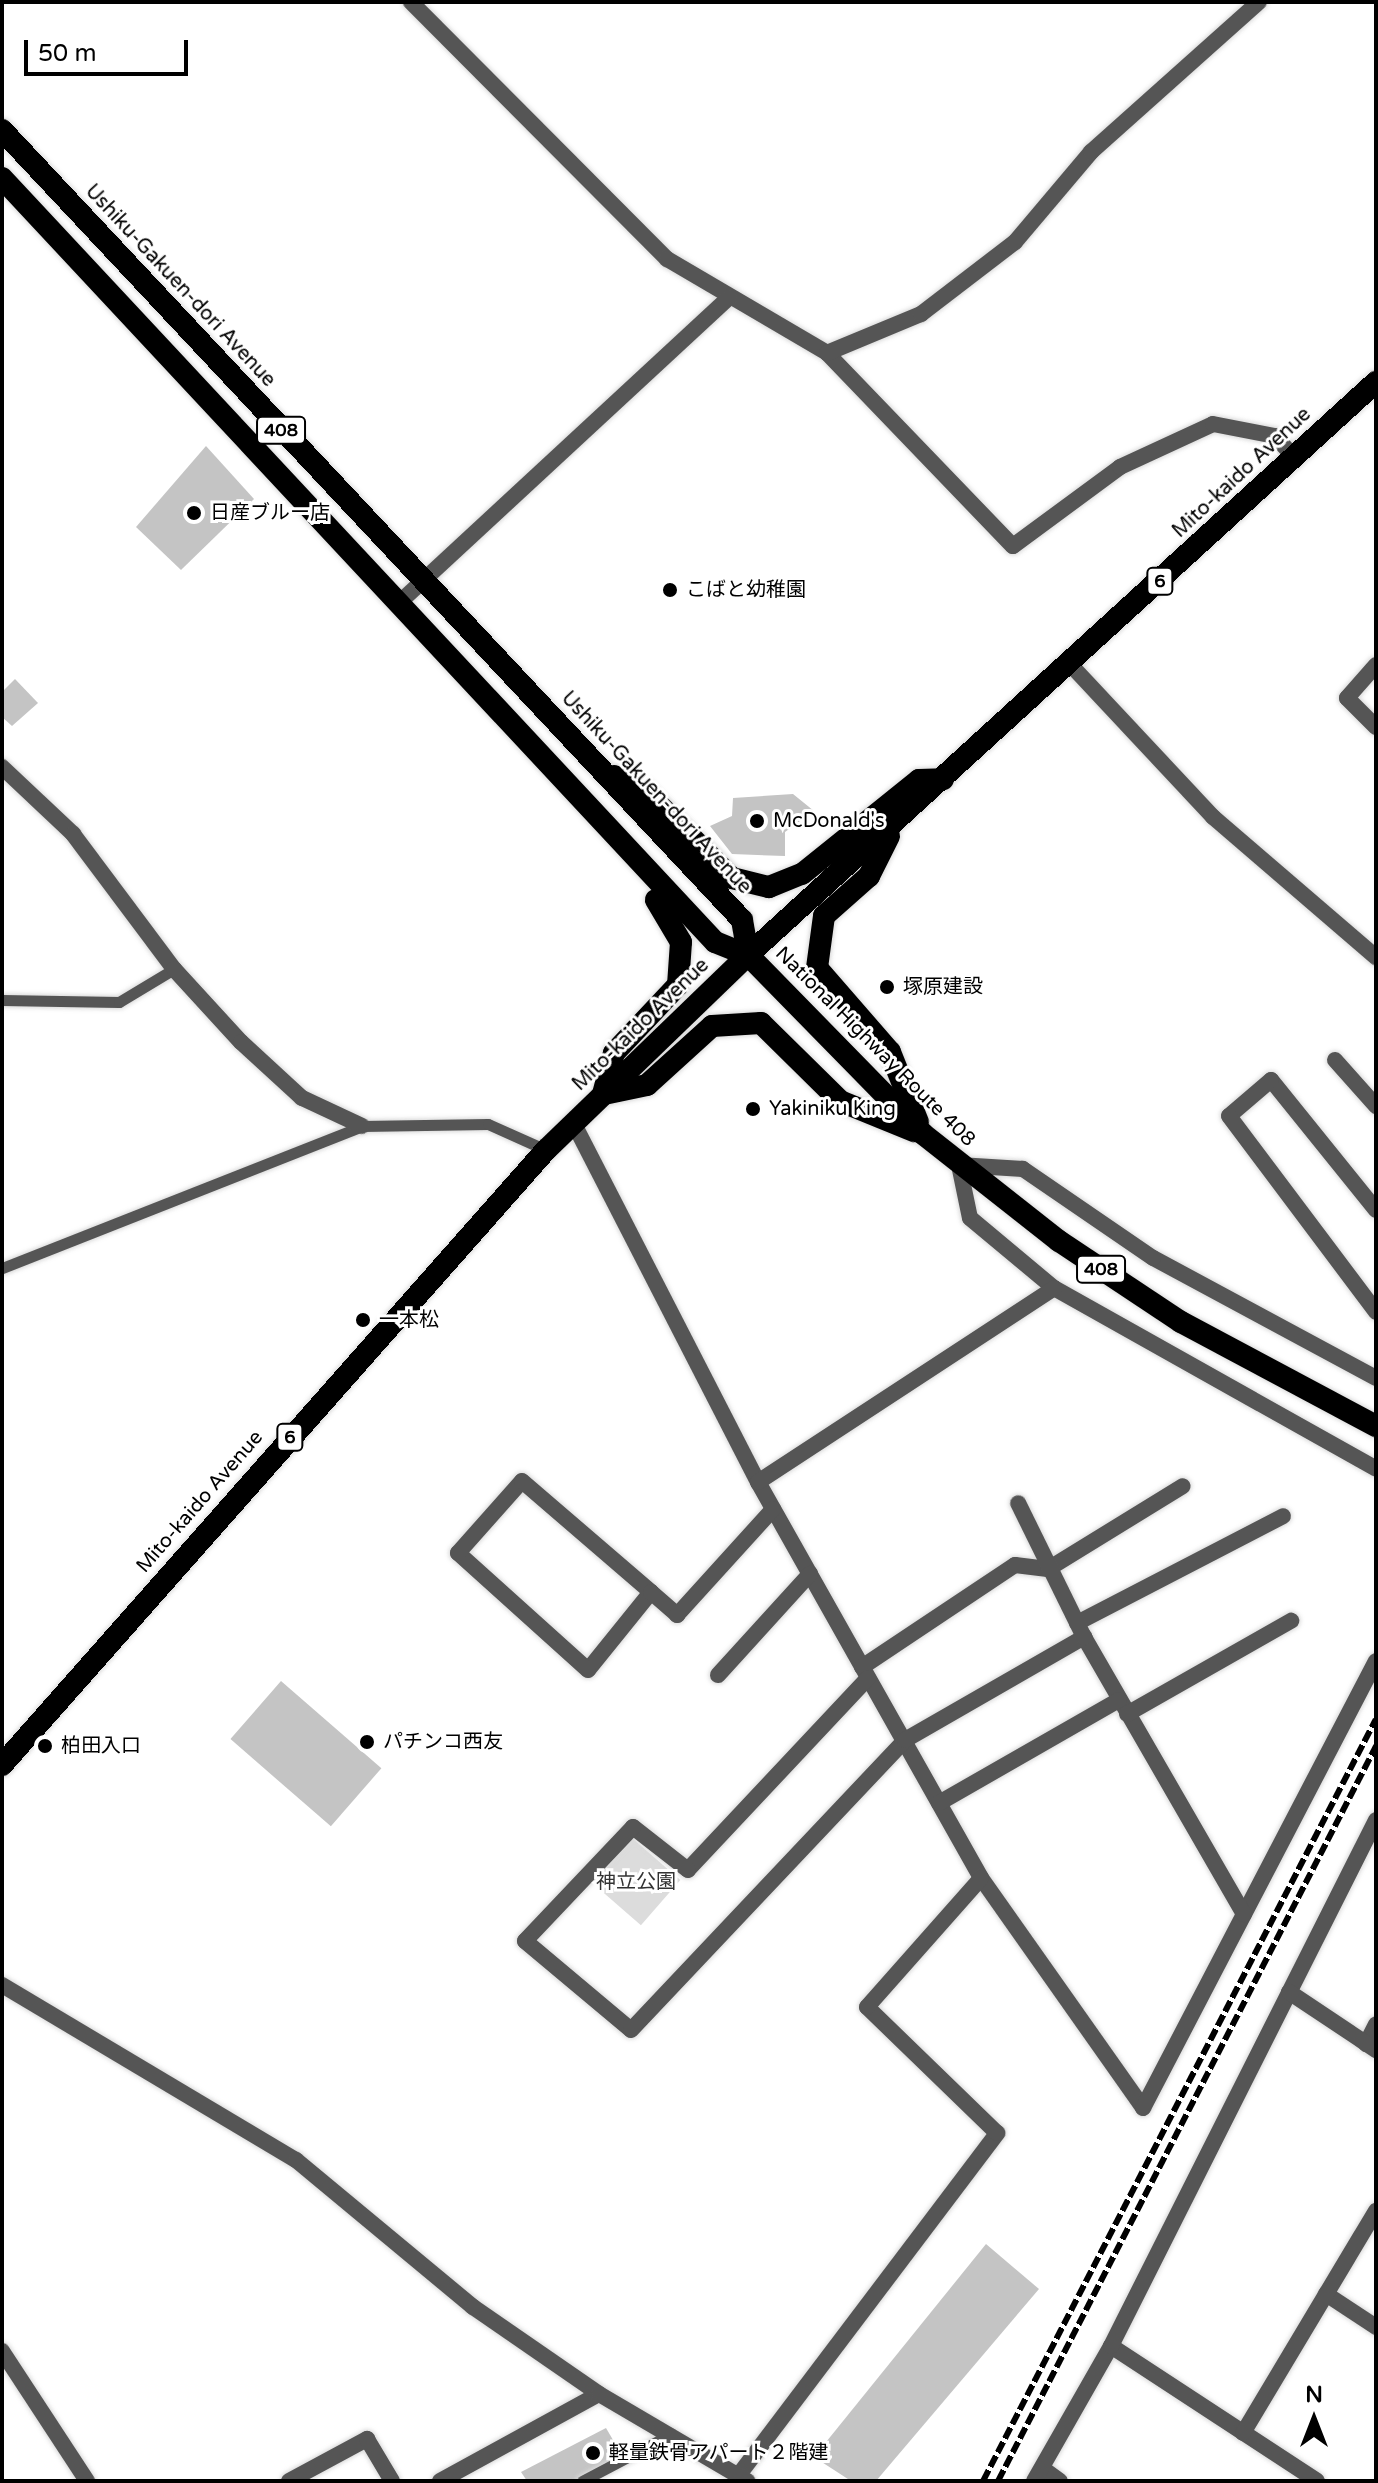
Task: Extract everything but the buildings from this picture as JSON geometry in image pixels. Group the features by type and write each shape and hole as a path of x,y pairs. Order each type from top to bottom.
{"highway":[{"name":"Ushiku-Gakuen-dori Avenue","path":"2,130 742,920 748,955"},
{"name":"408","path":"2,178 715,942 748,955"},
{"name":"Mito-kaido Avenue","path":"2,1765 546,1150 748,955 1376,382"},
{"path":"606,773 644,790 732,878 769,887 802,874 919,780 943,779"},
{"path":"571,790 595,832 674,921 681,942 678,985 614,1053 602,1095 647,1085 712,1026 761,1023 840,1101 923,1134"},
{"path":"896,823 869,876 824,916 817,968 890,1052 923,1134"},
{"name":"National Highway Route 408","path":"748,955 923,1134 1059,1241 1250,1360 1376,1426"}],"street":[{"path":"411,2 667,259 827,353 1013,546 1120,467 1213,424 1275,436 1295,458"},
{"path":"827,353 921,314 1015,242 1091,152 1259,2"},
{"path":"399,603 729,297"},
{"path":"1068,662 1213,817 1376,957"},
{"path":"1376,665 1347,698 1376,727"},
{"path":"2,767 73,834 174,969 302,1098 362,1126"},
{"path":"1335,1060 1376,1106"},
{"path":"1376,1210 1271,1080 1229,1116 1376,1312"},
{"path":"574,1124 758,1482 981,1878 1143,2108 1376,1661"},
{"path":"1376,1378 1153,1258 1023,1169 959,1165 970,1218 1054,1288 1376,1469"},
{"path":"758,1482 1054,1288"},
{"path":"651,1592 588,1670 458,1553 522,1481 651,1592 677,1615 773,1509"},
{"path":"1183,1486 1048,1569 1015,1565 865,1672 688,1870 633,1827 525,1941 631,2030 905,1740 1081,1630 1283,1516"},
{"path":"1018,1503 1048,1569 1123,1707 1244,1914"},
{"path":"718,1675 810,1574"},
{"path":"939,1803 1291,1621"},
{"path":"1060,2481 1038,2474 1111,2346 1376,1820"},
{"path":"2,1985 296,2160 473,2307 599,2394 743,2479 997,2133 867,2007 981,1878"},
{"path":"1289,1992 1371,2047 1376,2024"},
{"path":"1243,2433 1376,2211"},
{"path":"1326,2294 1376,2327"},
{"path":"1111,2346 1317,2481"},
{"path":"2,2351 87,2481"},
{"path":"440,2481 599,2394"},
{"path":"289,2481 367,2439 392,2481"}],"lane":[{"path":"2,1000 119,1002 174,969"},
{"path":"2,1268 362,1126 488,1124 546,1150"},
{"path":"582,2481 671,2434"}],"green space":[{"name":"神立公園","path":"632,1838 680,1880 641,1925 593,1883"}],"railway":[{"path":"983,2481 1376,1719"},
{"path":"998,2481 1376,1746"}],"place":[{"name":"日産ブルー店","path":"194,513"},
{"name":"こばと幼稚園","path":"670,590"},
{"name":"McDonald's","path":"757,821"},
{"name":"塚原建設","path":"887,987"},
{"name":"Yakiniku King","path":"753,1109"},
{"name":"一本松","path":"363,1320"},
{"name":"パチンコ西友","path":"367,1742"},
{"name":"柏田入口","path":"45,1746"},
{"name":"軽量鉄骨アパート２階建","path":"593,2453"}]}
